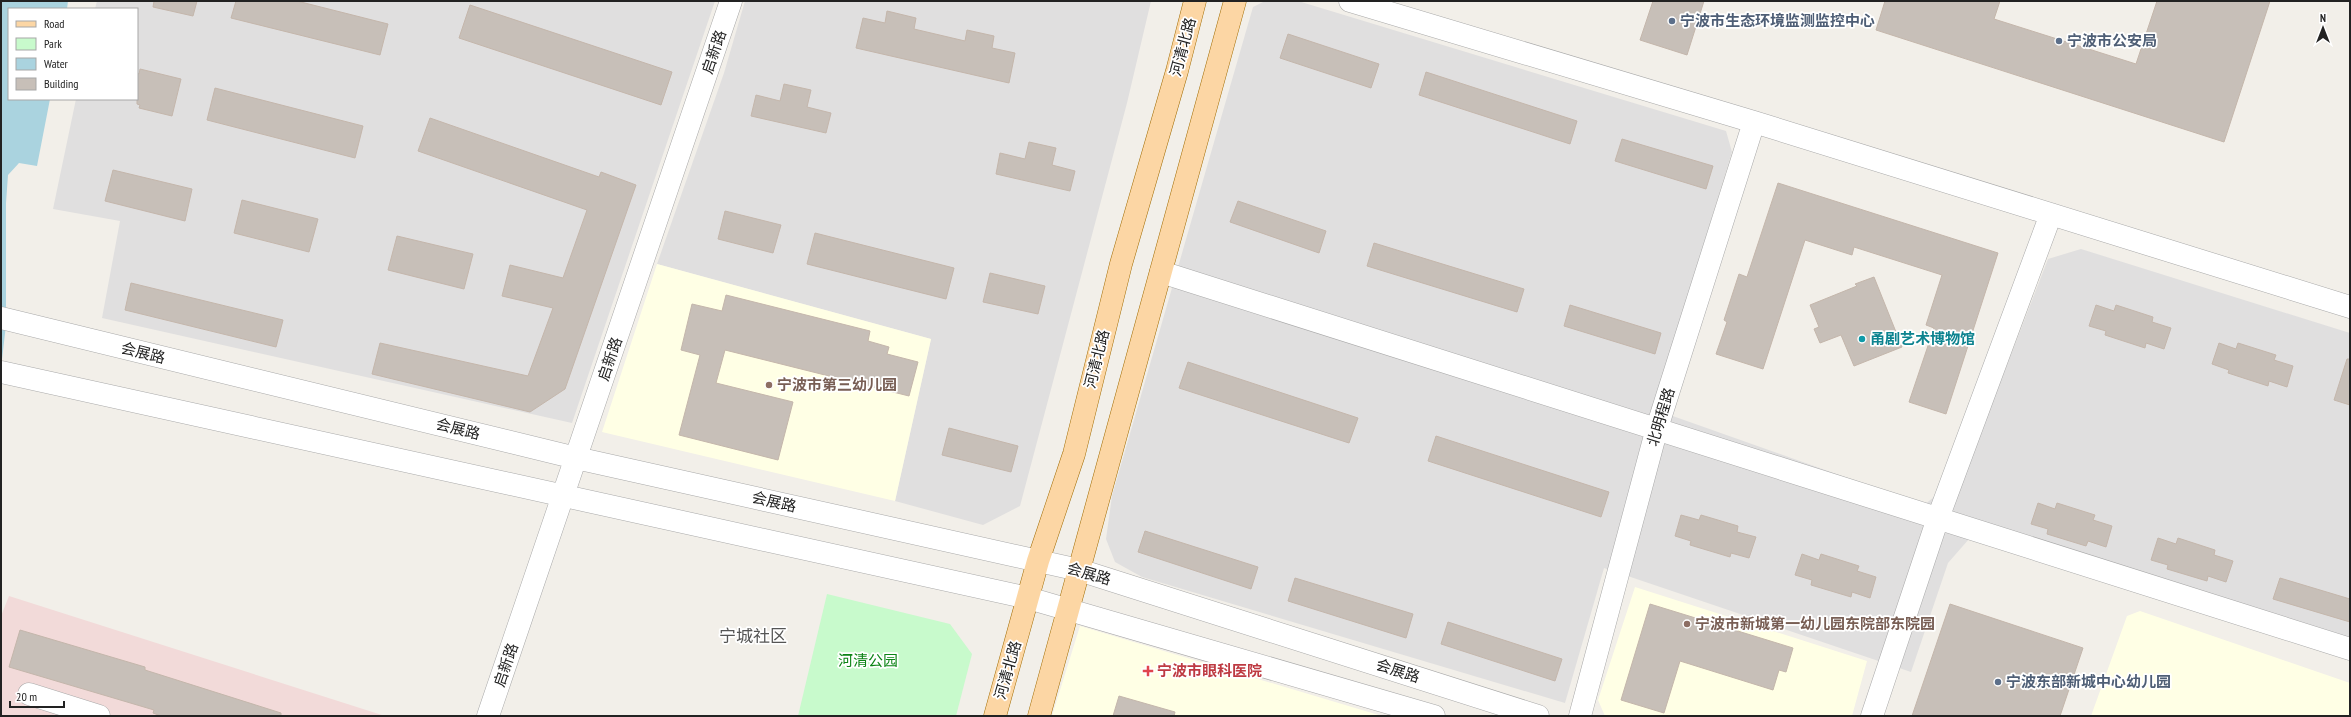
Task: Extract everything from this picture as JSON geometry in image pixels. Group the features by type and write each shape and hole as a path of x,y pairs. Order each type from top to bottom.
{"main road":[{"name":"河清北路","path":"995,716 1038,561 1074,454 1121,264 1177,71 1194,1"},
{"path":"1039,716 1235,1"}],"street":[{"name":"启新路","path":"488,716 731,1"},
{"path":"1350,1 1754,122 2350,307"},
{"name":"北明程路","path":"1580,716 1657,428 1754,122"},
{"path":"1872,716 1938,518 2051,214"},
{"path":"1161,272 1657,428 2350,649"},
{"name":"会展路","path":"1,318 576,458 1078,570 1538,716"},
{"path":"1,372 1028,598 1434,716"},
{"path":"29,694 99,716"}],"shaded area":[{"path":"97,1 715,1 572,423 102,318 120,221 53,209 76,100 138,100 138,8 95,8"},
{"path":"745,1 1151,1 1127,103 1020,506 983,525 895,501 931,339 657,264 724,73"},
{"path":"1265,1 1298,1 1726,131 1732,152 1653,409 1924,505 1966,471 2048,259 2081,249 2350,333 2350,641 1983,523 1948,563 1911,672 1604,568 1565,703 1142,577 1115,562 1106,539 1112,496 1253,7"},
{"name":"宁波市第三幼儿园","path":"657,264 931,339 895,501 602,432"},
{"name":"宁波市新城第一幼儿园东院部东院园","path":"1635,587 1867,661 1852,716 1605,716 1598,700"},
{"path":"9,596 385,716 1,716 1,616"},
{"name":"宁波东部新城中心幼儿园","path":"2140,611 2350,683 2350,716 2091,716 2127,616"},
{"name":"宁波市眼科医院","path":"1080,626 1382,716 1052,716"}],"green space":[{"name":"河清公园","path":"827,594 950,624 972,654 956,716 798,716"}],"water":[{"path":"1,1 68,1 67,8 8,8 8,100 50,100 37,166 19,163 8,175 6,203 6,325 1,368"}],"building":[{"path":"154,1 197,1 193,16 153,7"},
{"path":"236,1 297,1 388,24 380,55 231,18"},
{"name":"宁波市生态环境监测监控中心","path":"1653,1 1704,1 1687,55 1640,40"},
{"path":"1885,1 2000,1 1994,19 2136,64 2157,1 2270,1 2224,142 1876,30"},
{"path":"470,5 672,72 661,105 459,38"},
{"path":"887,11 916,18 914,29 965,41 967,30 994,36 992,48 1015,53 1009,83 856,48 863,18 885,23"},
{"path":"1288,34 1379,64 1371,88 1280,58"},
{"path":"140,69 181,79 172,116 139,108 140,105 137,104 137,100"},
{"path":"1426,72 1577,121 1570,144 1419,95"},
{"path":"784,84 811,90 807,107 831,113 826,133 751,116 756,95 780,101"},
{"path":"215,88 363,126 355,158 207,120"},
{"path":"430,118 599,177 601,172 636,185 565,389 530,412 372,374 380,343 528,376 553,308 502,296 510,265 563,278 587,210 418,151"},
{"path":"1622,139 1713,166 1706,189 1615,161"},
{"path":"1029,142 1056,148 1052,165 1075,171 1070,191 996,174 1000,153 1025,159"},
{"path":"113,170 192,189 185,221 105,201"},
{"path":"1778,183 1998,253 1946,414 1909,402 1934,328 1926,325 1942,275 1854,247 1852,255 1805,240 1763,369 1716,354 1727,322 1724,320 1739,274 1747,277"},
{"path":"242,200 318,219 309,252 234,233"},
{"path":"1238,201 1326,231 1319,253 1230,222"},
{"path":"725,211 781,225 773,253 718,239"},
{"path":"815,233 954,268 946,299 807,264"},
{"path":"397,236 473,254 464,289 388,270"},
{"path":"1374,243 1524,289 1517,312 1367,266"},
{"path":"990,273 1045,286 1038,314 983,302"},
{"path":"1874,277 1902,347 1854,366 1841,335 1820,343 1814,329 1819,327 1810,305 1857,286 1855,284"},
{"path":"131,283 283,320 276,347 125,310"},
{"path":"726,295 870,331 868,341 889,347 887,354 918,362 909,396 725,350 716,383 793,402 778,460 679,435 700,355 681,350 692,304 722,311"},
{"path":"1570,305 1661,333 1655,354 1564,326"},
{"path":"2096,305 2114,311 2116,305 2153,317 2152,322 2171,328 2164,349 2146,343 2145,348 2105,335 2106,331 2089,326"},
{"path":"2219,343 2236,349 2238,343 2276,355 2274,360 2293,366 2287,387 2269,381 2268,386 2228,373 2229,370 2212,364"},
{"path":"2347,359 2350,359 2350,405 2334,400"},
{"path":"1188,362 1358,418 1349,443 1179,388"},
{"path":"949,428 1018,446 1011,472 942,455"},
{"path":"1436,436 1609,492 1601,517 1428,461"},
{"path":"2038,503 2055,509 2057,503 2095,515 2093,520 2112,526 2106,547 2088,541 2086,546 2047,534 2048,529 2031,524"},
{"path":"1681,515 1699,520 1701,515 1738,526 1737,532 1756,537 1749,558 1731,553 1730,557 1690,545 1691,541 1675,536"},
{"path":"1145,531 1258,567 1251,589 1138,552"},
{"path":"2158,538 2176,544 2178,538 2215,550 2214,555 2233,561 2226,582 2208,576 2207,581 2167,569 2168,565 2151,560"},
{"path":"1802,554 1819,560 1821,554 1859,566 1857,571 1876,577 1870,598 1852,592 1851,597 1811,585 1812,580 1795,575"},
{"path":"1295,578 1413,614 1406,638 1288,601"},
{"path":"2280,578 2350,599 2350,622 2273,599"},
{"path":"1650,604 1793,648 1786,672 1779,670 1773,690 1680,661 1664,713 1621,700"},
{"name":"宁波东部新城中心幼儿园","path":"1950,604 2083,648 2060,716 1912,716"},
{"path":"1448,622 1562,659 1555,681 1441,644"},
{"path":"20,630 145,667 145,670 281,713 281,716 161,716 153,713 154,710 9,667"},
{"path":"1119,696 1175,712 1174,716 1113,716"}],"place":[{"name":"宁波市生态环境监测监控中心","path":"1672,21"},
{"name":"宁波市公安局","path":"2059,41"},
{"name":"甬剧艺术博物馆","path":"1862,339"},
{"name":"宁波市第三幼儿园","path":"769,385"},
{"name":"宁波市新城第一幼儿园东院部东院园","path":"1687,624"},
{"name":"宁波市眼科医院","path":"1148,671"},
{"name":"宁波东部新城中心幼儿园","path":"1998,682"}],"district":[{"name":"宁城社区","path":"753,636"}]}
